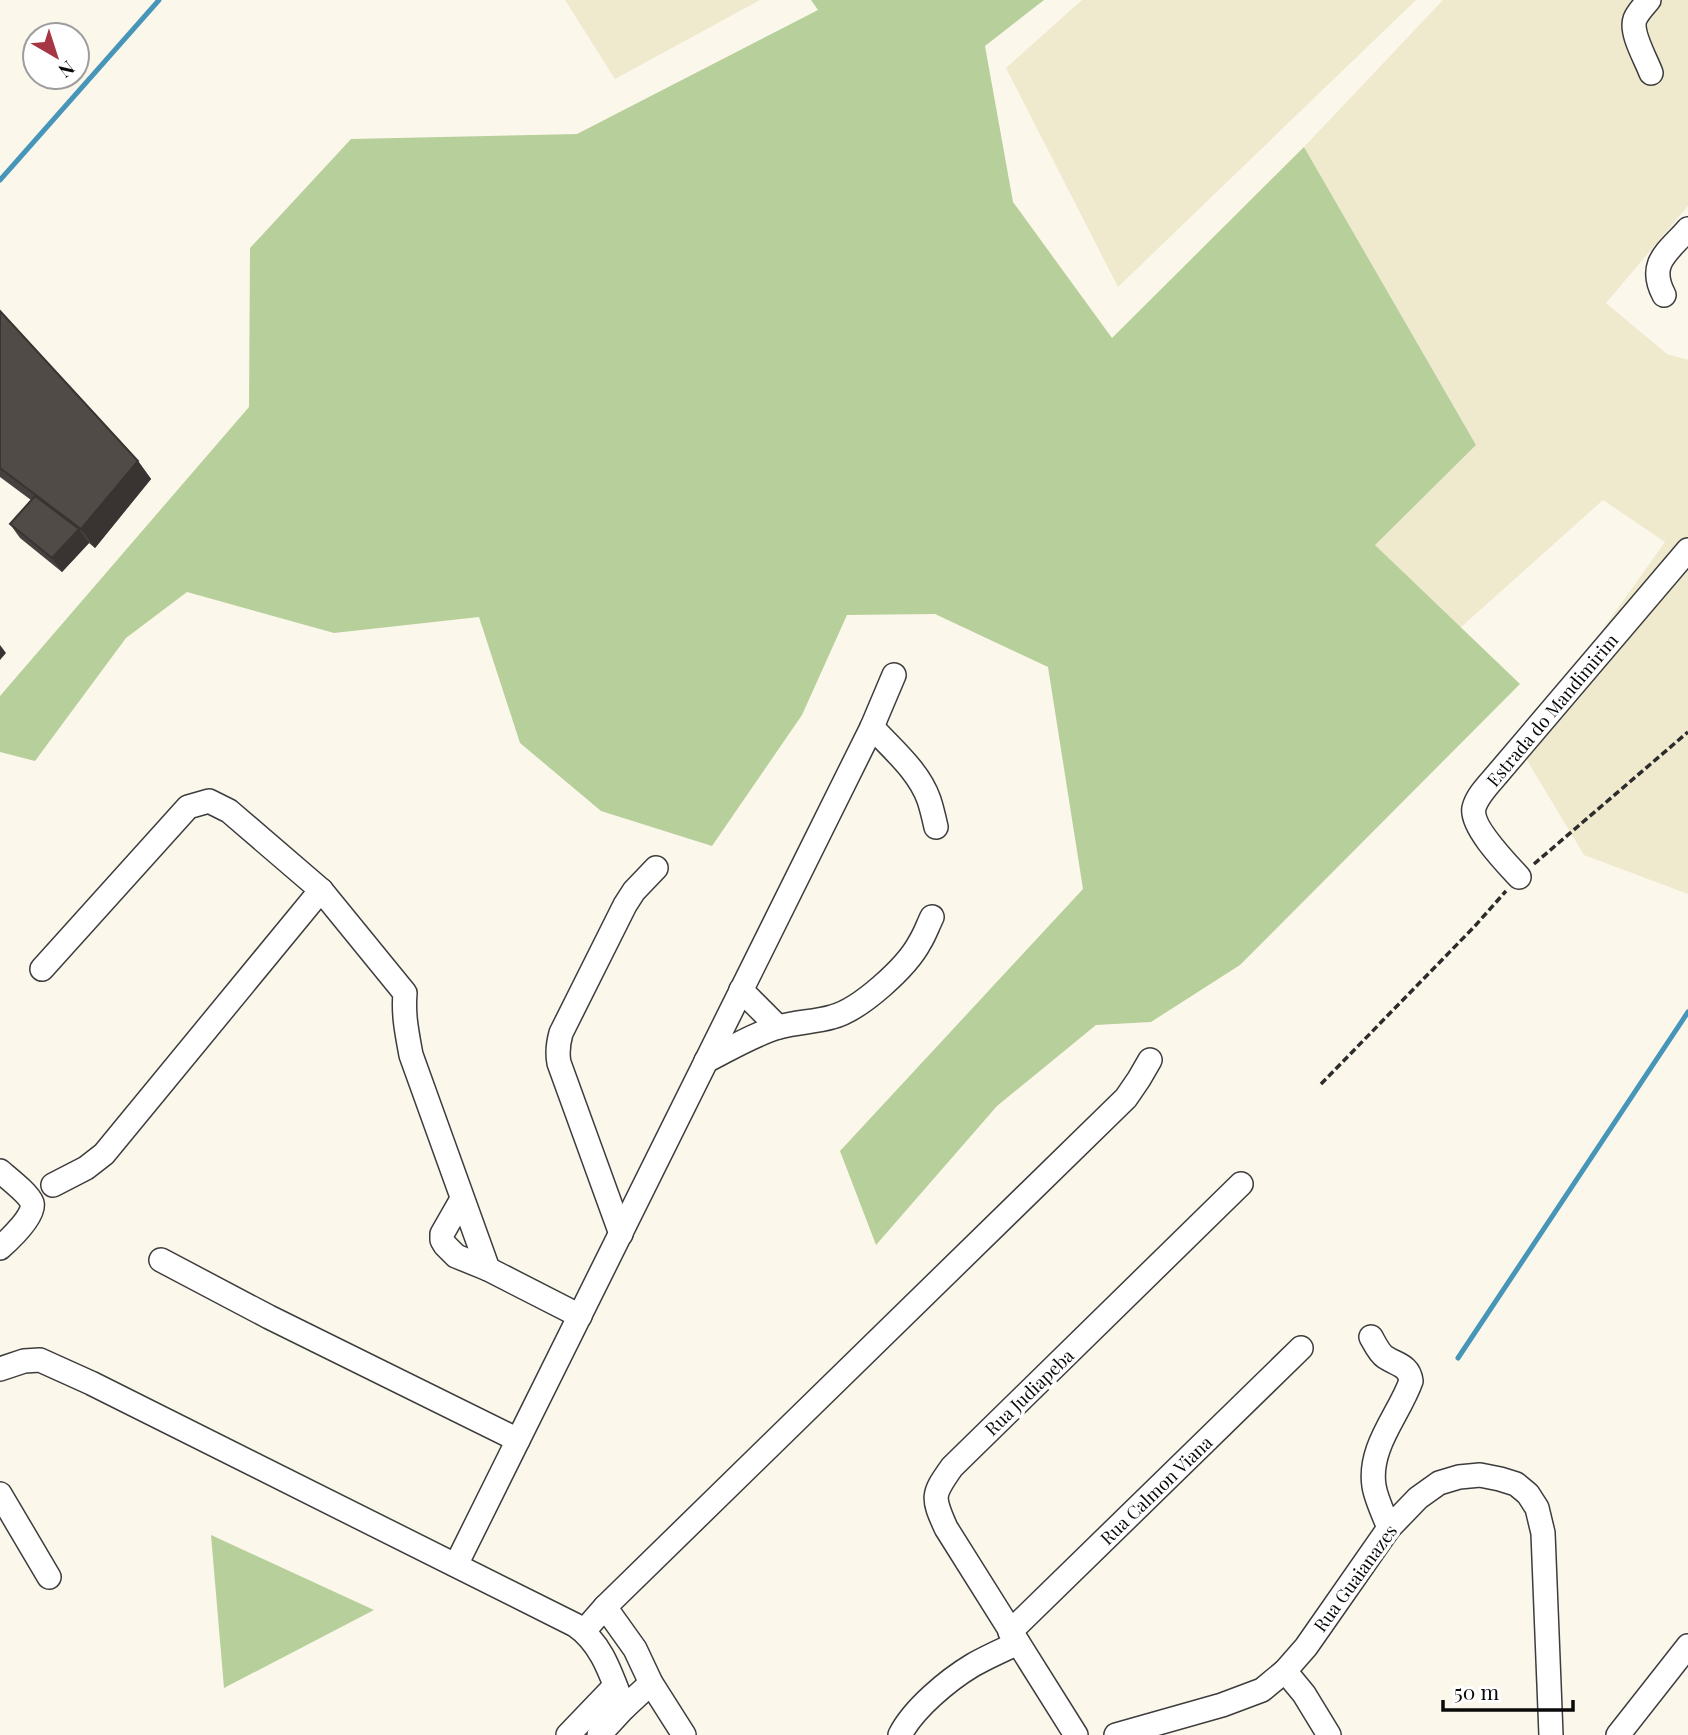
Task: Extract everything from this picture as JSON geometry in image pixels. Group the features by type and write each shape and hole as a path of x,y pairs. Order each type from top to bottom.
{"street":[{"path":"1649,0 1635,20 1634,27 1651,73"},
{"path":"1664,295 1658,285 1658,268 1688,229"},
{"name":"Estrada do Mandimirim","path":"1519,877 1495,849 1474,817 1476,801 1688,550"},
{"path":"456,1565 872,727 894,674"},
{"path":"872,727 913,771 923,786 936,827"},
{"path":"42,969 188,807 209,801 229,811 321,890 405,993 405,1026 411,1055 488,1269"},
{"path":"621,1234 559,1063 558,1042 625,905 656,868"},
{"path":"53,1185 86,1168 104,1154 321,890"},
{"path":"706,1061 778,1027 831,1018 850,1010 891,977 909,958 920,943 932,917"},
{"path":"741,990 778,1027"},
{"path":"584,1631 605,1607 1126,1098 1150,1060"},
{"path":"0,1171 29,1198 33,1208 0,1248"},
{"name":"Rua Judiapeba","path":"1014,1637 946,1528 936,1505 937,1487 952,1467 1241,1184"},
{"path":"462,1199 442,1234 445,1245 456,1256 488,1269 580,1316"},
{"path":"161,1259 270,1317 518,1440"},
{"path":"1371,1337 1383,1356 1406,1368 1411,1381 1386,1431 1374,1467 1374,1485 1389,1528"},
{"name":"Rua Calmon Viana","path":"900,1735 918,1711 943,1687 1014,1637 1301,1348"},
{"path":"0,1368 24,1361 40,1360 575,1625 593,1640 624,1708"},
{"name":"Rua Guaianazes","path":"1116,1735 1222,1705 1262,1690 1285,1671 1306,1647 1389,1528 1418,1498 1439,1483 1480,1475 1516,1484 1528,1494 1537,1508 1543,1533 1551,1735"},
{"path":"0,1494 49,1577"},
{"path":"605,1607 635,1649 651,1683 684,1735"},
{"path":"1014,1637 1076,1735"},
{"path":"1618,1735 1688,1646"},
{"path":"1285,1671 1304,1694 1329,1735"},
{"path":"599,1735 651,1683"},
{"path":"568,1735 615,1686"}],"path":[{"path":"1321,1084 1475,927 1519,877 1688,732"}],"shaded area":[{"path":"565,0 760,0 615,79"},
{"path":"1082,0 1416,0 1118,287 1006,68"},
{"path":"1443,0 1688,0 1688,206 1606,303 1667,354 1688,360 1688,894 1584,855 1519,747 1665,542 1603,500 1460,628 1374,544 1476,445 1304,147"}],"green space":[{"path":"811,0 1044,0 985,46 1013,202 1112,338 1304,147 1476,445 1375,545 1520,684 1240,965 1151,1022 1096,1025 997,1106 876,1245 840,1151 1083,889 1048,667 935,614 847,615 802,715 712,846 601,811 520,743 479,617 334,633 187,592 126,638 35,761 0,752 0,696 249,407 250,248 351,139 577,134 818,10"},
{"path":"211,1535 374,1610 224,1688"}],"building":[{"path":"0,311 138,461 81,529 0,468"},
{"path":"35,496 79,529 52,558 10,524"}],"waterway":[{"path":"0,180 159,0"},
{"path":"1458,1358 1688,1012"}]}
